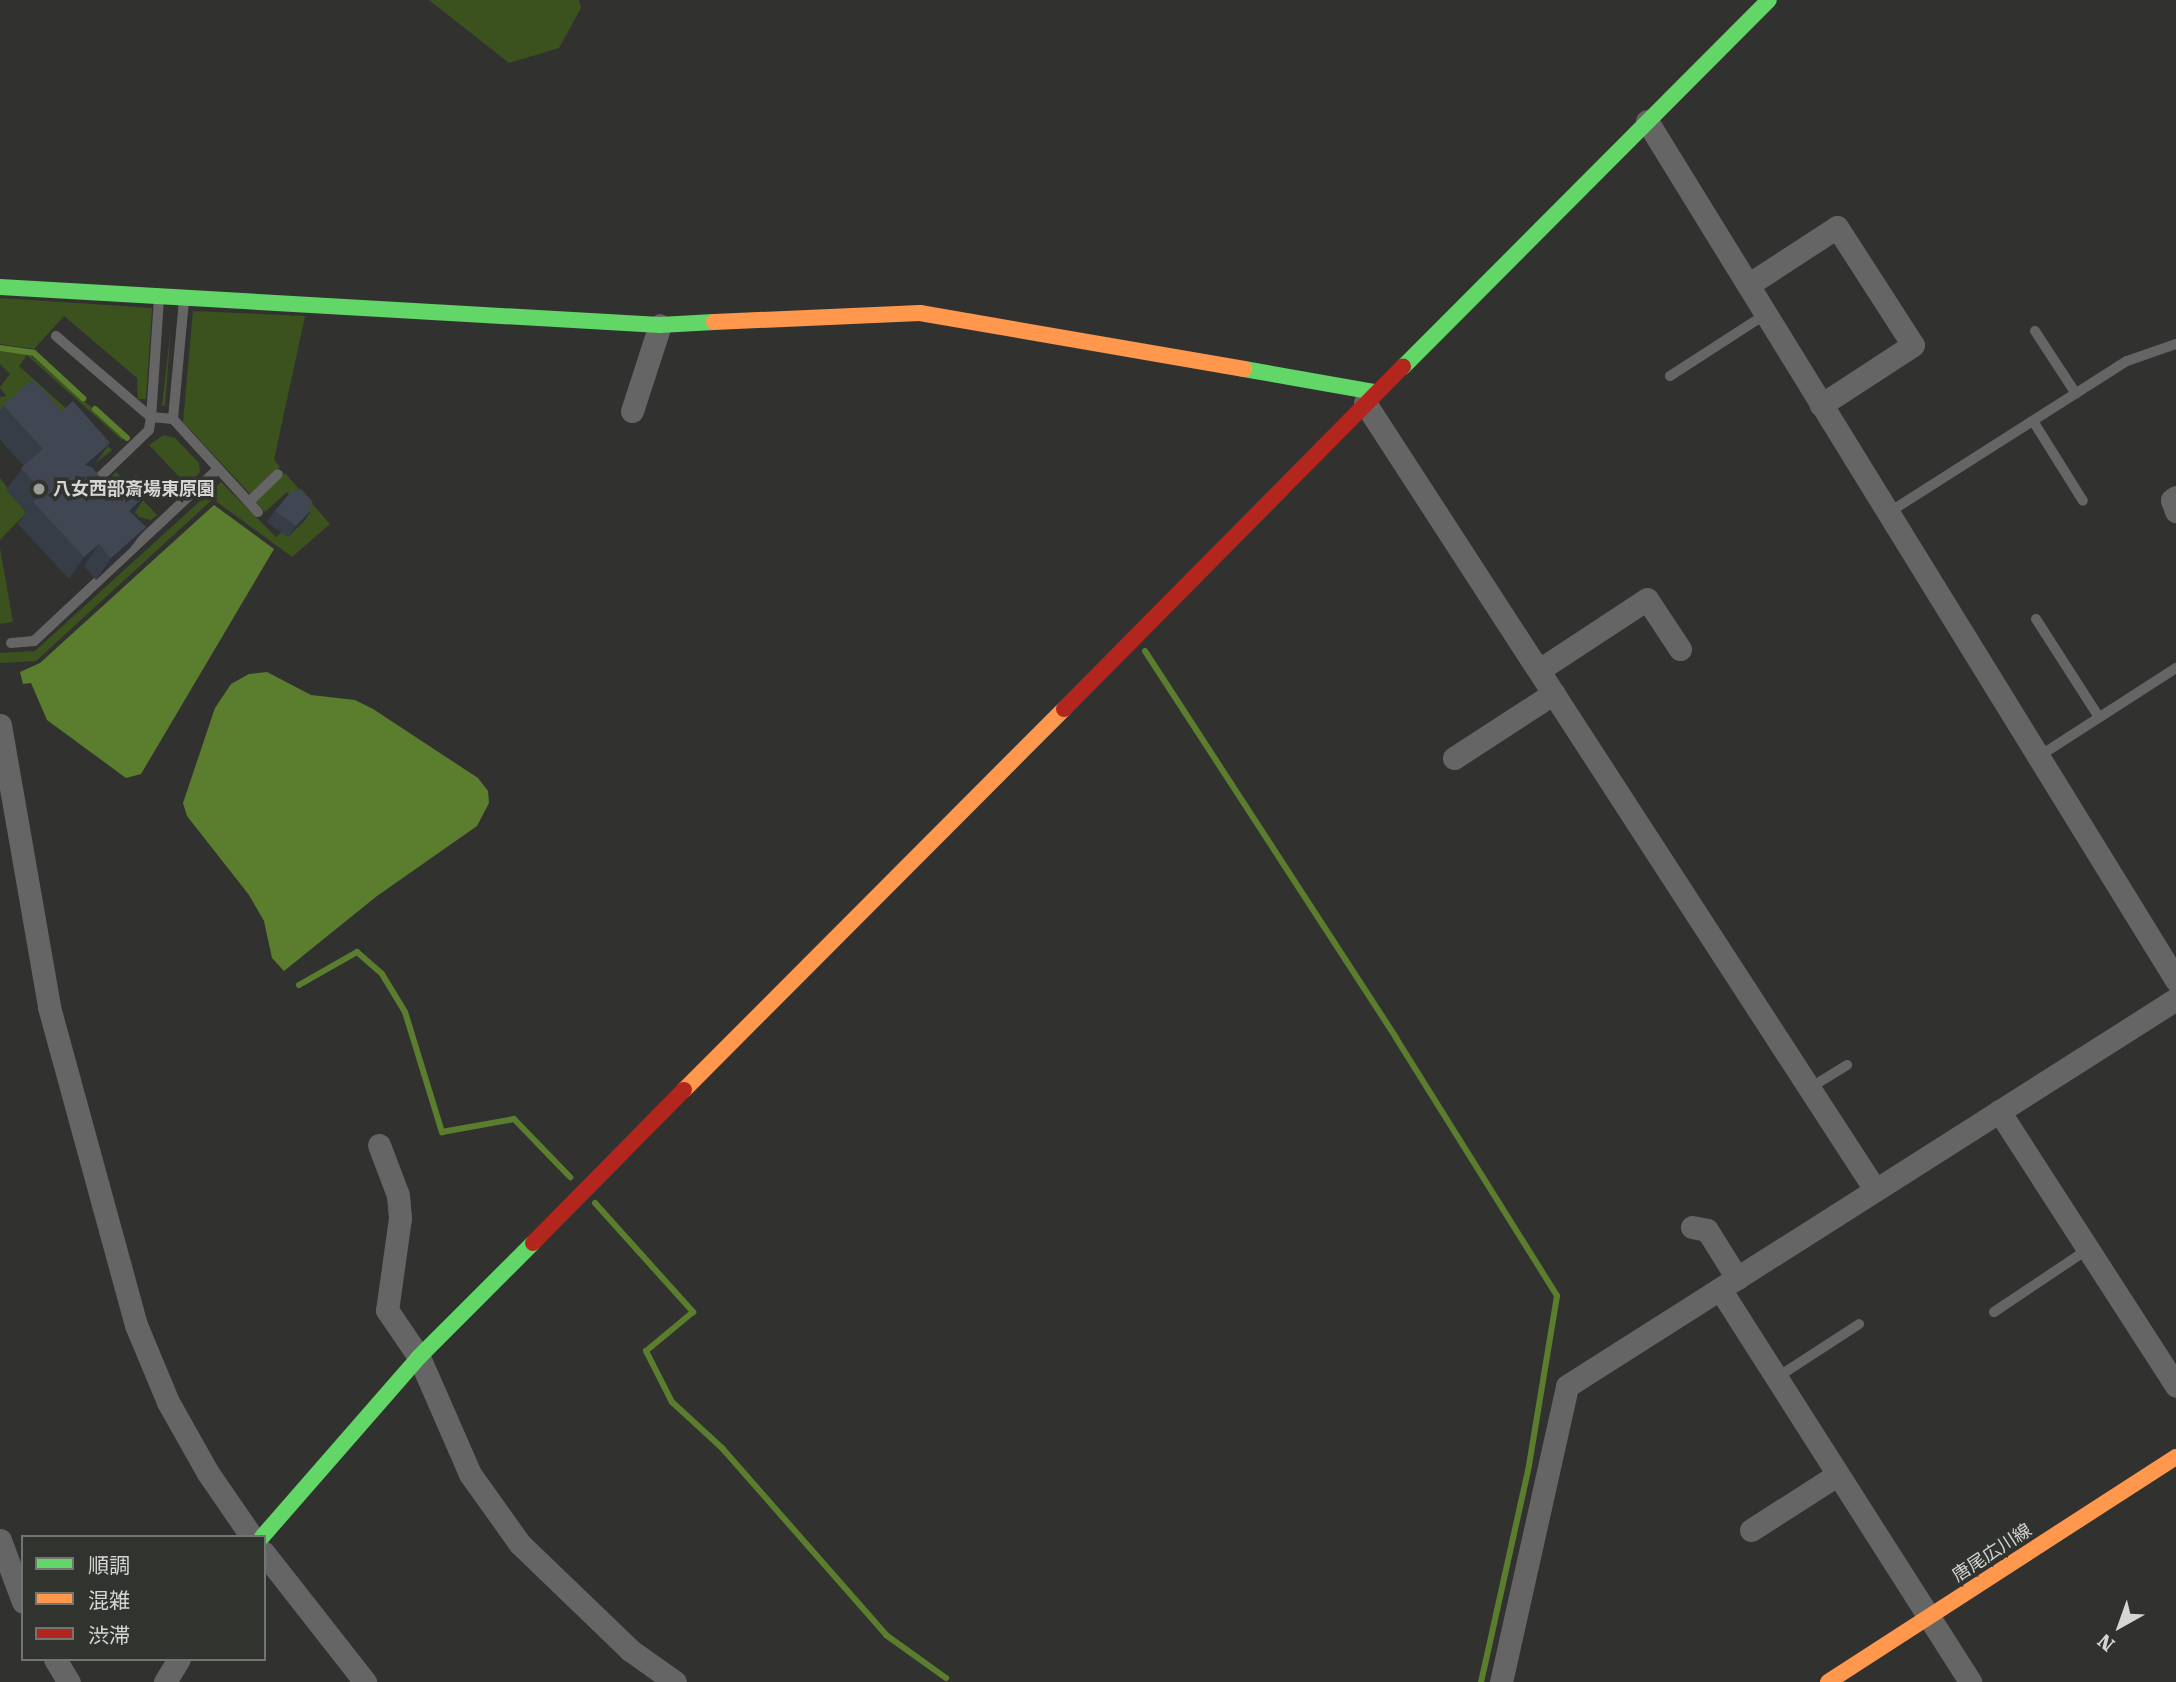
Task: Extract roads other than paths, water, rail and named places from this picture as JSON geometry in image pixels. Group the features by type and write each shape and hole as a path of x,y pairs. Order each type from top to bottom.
{"street":[{"path":"264,1535 419,1357 1370,397 1769,0"},
{"path":"1647,121 1888,513 2041,755 2176,979"},
{"path":"1748,285 1838,227 1913,345 1821,405"},
{"path":"0,287 660,325 920,313 1370,397 1539,670 1874,1188"},
{"path":"632,411 660,325"},
{"path":"2176,497 2172,500 2176,511"},
{"path":"1539,670 1647,599 1680,649"},
{"path":"1454,758 1554,693"},
{"path":"0,724 48,1007 136,1325 167,1402 208,1473 251,1535"},
{"path":"1501,1682 1567,1387 1874,1188 2176,999"},
{"path":"1999,1111 2176,1386"},
{"path":"379,1145 398,1195 400,1218 387,1310 419,1357 470,1474 520,1544 630,1650 675,1682"},
{"path":"1692,1227 1707,1230 1729,1284 1776,1378 1970,1682"},
{"name":"唐尾広川線","path":"1828,1682 2176,1457"},
{"path":"1751,1531 1837,1475"},
{"path":"0,1540 21,1597"},
{"path":"266,1556 365,1682"},
{"path":"56,1661 69,1682"},
{"path":"165,1682 178,1661"}],"lane":[{"path":"111,502 94,483 149,430 159,296"},
{"path":"173,419 184,298"},
{"path":"1670,376 1766,314"},
{"path":"2035,331 2076,394"},
{"path":"56,336 151,417 173,419 258,512"},
{"path":"1888,513 2127,361 2176,344"},
{"path":"2033,421 2083,501"},
{"path":"11,643 34,641 218,469"},
{"path":"249,502 278,474"},
{"path":"136,529 144,538"},
{"path":"2036,619 2099,717"},
{"path":"2041,755 2176,668"},
{"path":"1808,1089 1847,1065"},
{"path":"1994,1312 2088,1249"},
{"path":"1776,1378 1859,1324"}],"waterway":[{"path":"0,348 34,353 83,398"},
{"path":"95,409 127,438"},
{"path":"1145,651 1396,1038 1557,1296 1529,1466 1481,1682"},
{"path":"299,985 357,952 382,974 405,1012 442,1132 514,1119 570,1177"},
{"path":"595,1203 693,1312 646,1351 672,1402 722,1448 886,1635 946,1678"}],"place":[{"name":"八女西部斎場東原園","path":"39,489"}]}
